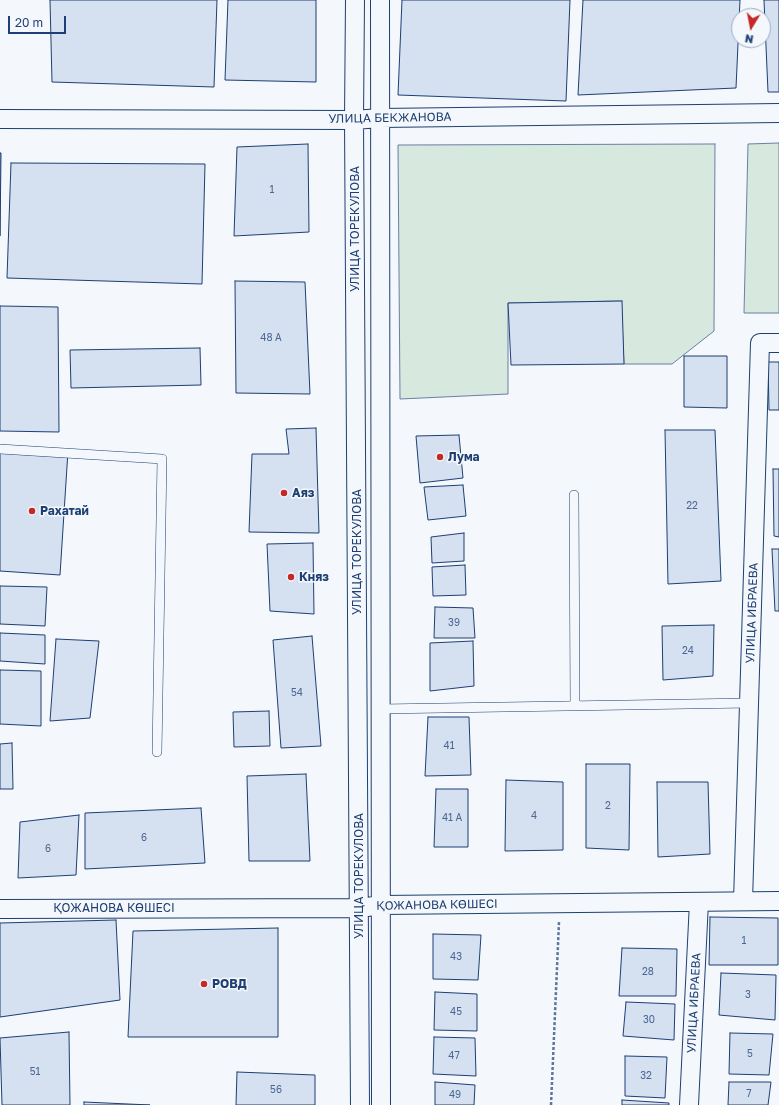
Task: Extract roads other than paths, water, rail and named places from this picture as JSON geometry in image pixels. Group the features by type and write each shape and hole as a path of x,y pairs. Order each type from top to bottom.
{"street":[{"name":"УЛИЦА ТОРЕКУЛОВА","path":"355,0 354,120 360,1105"},
{"name":"УЛИЦА ТОРЕКУЛОВА","path":"380,0 381,1105"},
{"name":"УЛИЦА БЕКЖАНОВА","path":"0,119 354,120 380,118 779,113"},
{"name":"УЛИЦА ИБРАЕВА","path":"743,902 760,343 779,343"},
{"name":"ҚОЖАНОВА КӨШЕСІ","path":"0,909 360,908 381,905 779,901"},
{"name":"УЛИЦА ИБРАЕВА","path":"689,1105 699,902"}],"lane":[{"path":"0,449 162,459 157,752"},
{"path":"574,495 575,706"},
{"path":"381,709 749,703"}],"place":[{"name":"Лума","path":"440,457"},
{"name":"Аяз","path":"284,493"},
{"name":"Рахатай","path":"32,511"},
{"name":"Княз","path":"291,577"},
{"name":"РОВД","path":"204,984"}]}
